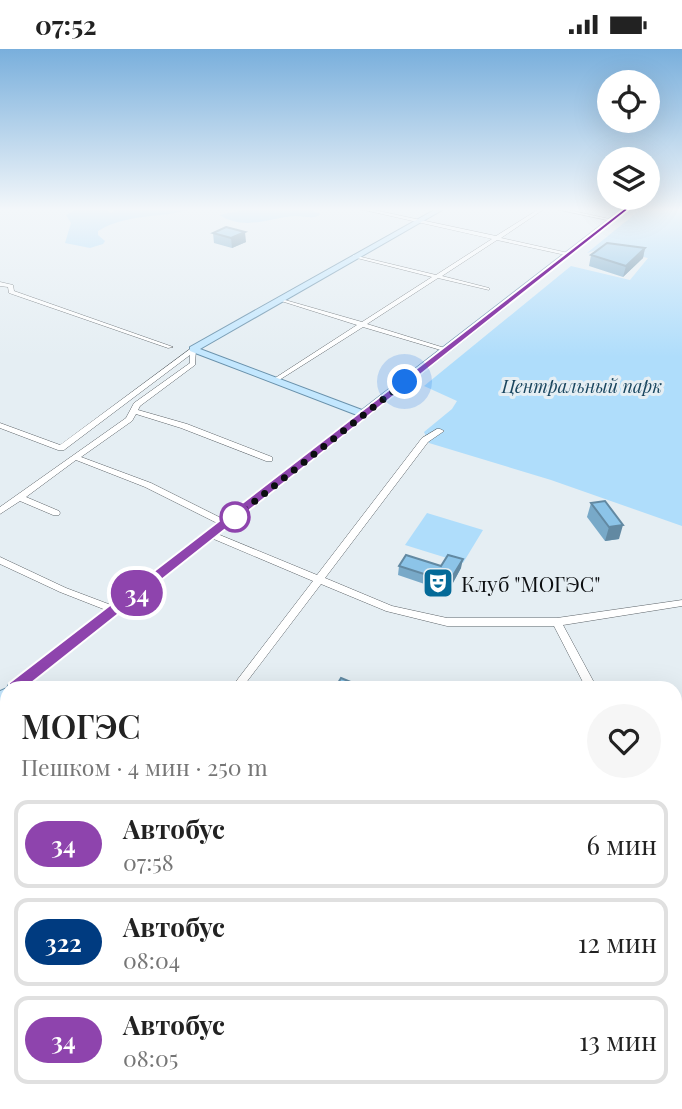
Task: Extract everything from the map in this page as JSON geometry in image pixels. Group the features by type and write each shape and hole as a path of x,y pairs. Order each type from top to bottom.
{"main road":[{"path":"193,349 351,258"},
{"path":"23,681 564,258"},
{"path":"193,349 363,414"}],"street":[{"path":"365,258 488,289"},
{"path":"274,381 465,258"},
{"path":"0,284 11,286 12,292 170,347"},
{"path":"280,299 446,350"},
{"path":"0,511 129,419 159,387 193,364 193,349"},
{"path":"0,425 61,448 193,349"},
{"path":"134,411 184,426 269,459"},
{"path":"241,681 425,440 440,431"},
{"path":"75,457 148,485 226,523"},
{"path":"16,499 56,513"},
{"path":"0,522 16,499"},
{"path":"212,535 390,609 447,622 557,622 682,603"},
{"path":"0,560 51,585 115,610"},
{"path":"557,622 588,681"}],"green space":[{"name":"Центральный парк","path":"648,258 682,258 682,526 551,480 429,443 424,432 452,409 457,401 424,386 571,266 630,280"},
{"path":"427,513 483,530 463,563 405,545"}],"building":[{"path":"602,258 634,258 626,266"},
{"path":"605,501 623,525 609,527 591,503"},
{"path":"406,555 441,566 448,555 463,559 449,582 399,566"}],"bus line":[{"name":"34","path":"23,681 563,258"}],"place":[{"name":"Клуб \"МОГЭС\"","path":"438,583"}],"route":[{"path":"235,517 233,518 405,382"}]}
